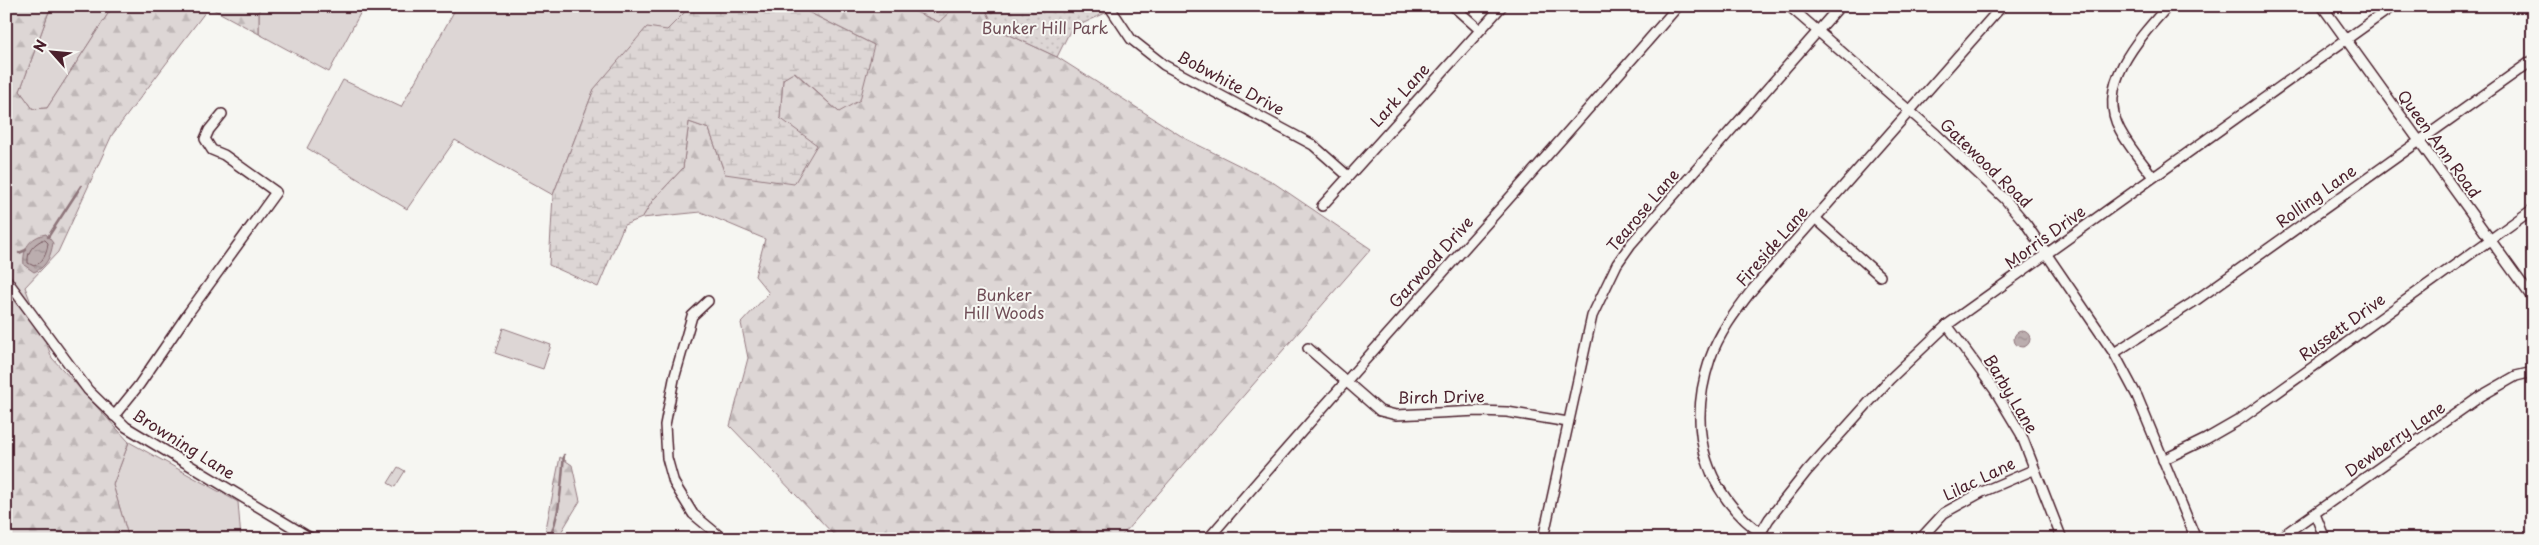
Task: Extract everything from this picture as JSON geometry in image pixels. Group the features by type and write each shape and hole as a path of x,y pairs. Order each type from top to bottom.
{"street":[{"name":"Bobwhite Drive","path":"1110,6 1131,38 1164,65 1313,145 1348,176"},
{"path":"1453,6 1480,30"},
{"name":"Lark Lane","path":"1322,206 1502,6"},
{"name":"Garwood Drive","path":"1208,539 1344,380 1607,89 1678,6"},
{"name":"Gatewood Road","path":"1789,6 1910,112 2005,199 2047,255 2114,353 2137,396 2196,539"},
{"name":"Tearose Lane","path":"1544,539 1592,316 1617,264 1631,244 1840,6"},
{"name":"Fireside Lane","path":"1769,539 1758,536 1732,507 1720,490 1706,462 1700,432 1700,407 1710,359 1730,318 1752,290 2002,6"},
{"path":"2153,177 2119,129 2113,109 2114,94 2117,78 2125,61 2168,6"},
{"name":"Queen Ann Road","path":"2322,6 2533,299"},
{"name":"Morris Drive","path":"1758,536 1807,471 1889,380 1947,324 2047,255 2393,6"},
{"name":"Rolling Lane","path":"2114,353 2192,303 2533,60"},
{"path":"114,416 139,385 276,192 224,155 212,150 205,139 208,130 222,114"},
{"name":"Russett Drive","path":"2163,460 2239,420 2533,209"},
{"path":"1816,219 1880,276"},
{"name":"Browning Lane","path":"6,279 88,390 114,416 158,448 312,539"},
{"path":"708,301 692,316 674,379 665,425 667,458 674,483 693,514 723,539"},
{"name":"Barby Lane","path":"1947,324 1994,389 2017,427 2062,539"},
{"name":"Birch Drive","path":"1308,348 1380,411 1396,415 1478,411 1568,422"},
{"name":"Dewberry Lane","path":"2278,539 2481,396 2516,376 2533,372"},
{"name":"Lilac Lane","path":"1920,539 1944,512 1982,492 2033,470"},
{"path":"2315,514 2325,539"},
{"path":"1450,539 1505,539"}],"green space":[{"path":"6,6 51,6 20,91 33,109 47,108 113,6 259,6 259,34 209,7 112,135 58,252 25,287 52,358 129,442 113,485 129,539 6,539"},
{"path":"51,6 113,6 47,108 33,109 20,91"},
{"path":"259,6 364,6 329,72 259,34"},
{"path":"457,6 686,6 686,11 667,30 594,89 553,195 455,140 407,209 307,148 343,80 401,107"},
{"path":"686,6 796,6 874,45 860,100 839,112 795,72 783,79 780,118 817,145 794,184 725,174 709,129 689,122 683,168 653,200 642,218 624,225 598,287 549,265 553,195 594,89 647,27 667,30 686,11"},
{"name":"Bunker Hill Woods","path":"796,6 902,6 939,22 954,6 984,6 995,28 1057,57 1186,139 1271,181 1371,249 1119,539 838,539 730,426 748,358 741,323 769,293 755,276 765,239 701,212 642,218 653,200 683,168 689,122 709,129 725,174 780,118 783,79 794,72 839,112 874,45"},
{"path":"902,6 954,6 955,7 939,22"},
{"name":"Bunker Hill Park","path":"984,6 1112,6 1114,9 1071,29 1057,57 995,28"},
{"path":"503,328 551,345 543,369 495,353"},
{"path":"129,442 238,502 241,539 129,539 113,485"},
{"path":"560,457 572,465 580,501 557,539 544,539"},
{"path":"398,467 405,471 395,487 388,483"}],"water":[{"path":"46,234 53,243 51,252 45,264 34,272 24,265 24,254 31,241"},
{"path":"2022,331 2030,339 2022,347 2014,339"}],"waterway":[{"path":"48,237 81,186"},
{"path":"19,253 26,250"},
{"path":"549,539 558,508 564,455"}]}
